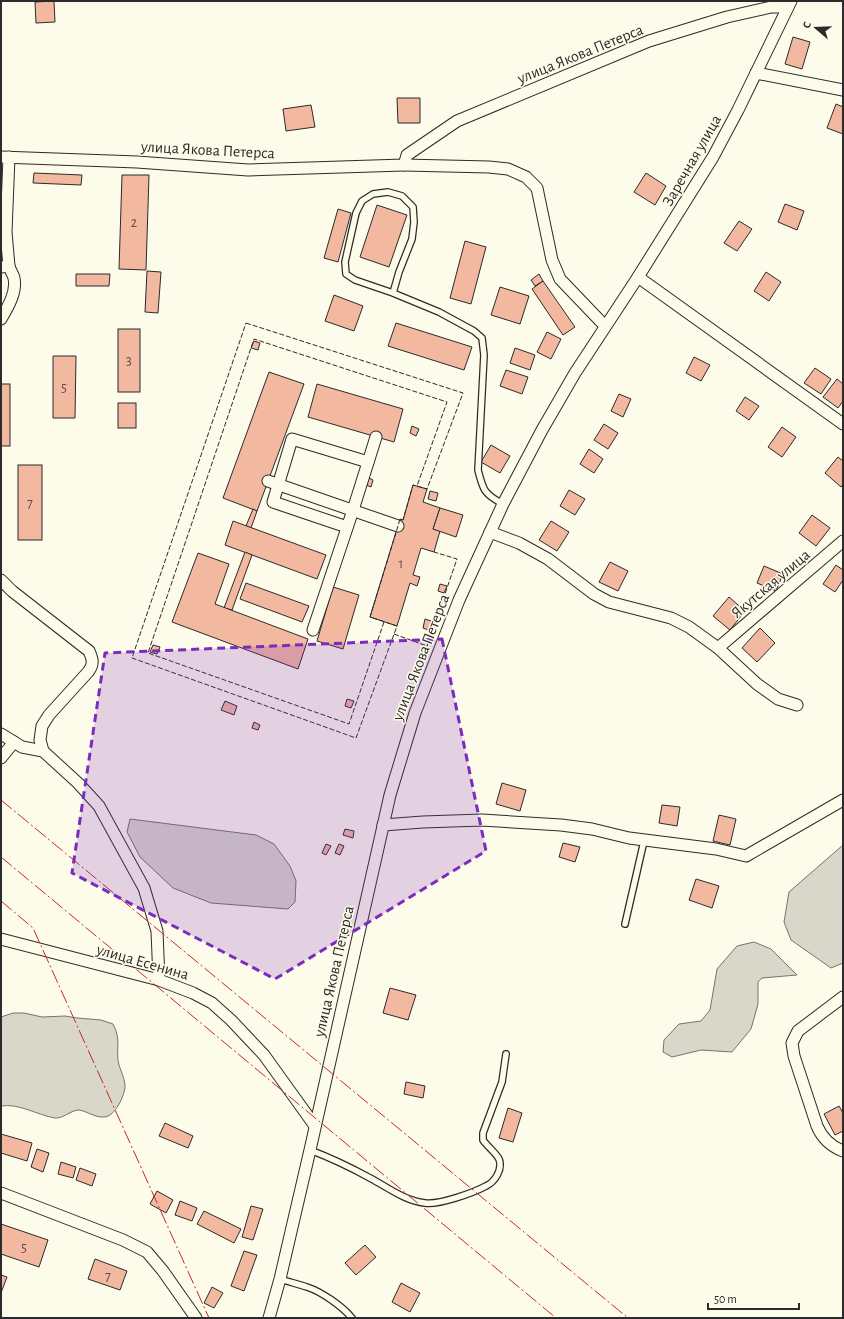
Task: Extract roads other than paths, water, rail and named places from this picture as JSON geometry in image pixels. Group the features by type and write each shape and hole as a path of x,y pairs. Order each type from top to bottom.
{"street":[{"name":"Заречная улица","path":"605,326 638,277 712,157 738,110 789,4"},
{"name":"улица Якова Петерса","path":"404,166 407,155 457,121 648,41 727,17 789,4"},
{"path":"756,73 843,90"},
{"path":"1,319 9,305 13,292 14,279 5,266 5,157"},
{"name":"улица Якова Петерса","path":"5,157 137,162 248,170 404,166 489,167 508,169 526,176 537,188 552,260 560,279 605,326 575,373 503,504 459,600 415,713 390,794 310,1150 280,1279 269,1318"},
{"path":"638,277 843,424"},
{"path":"313,630 376,437"},
{"path":"347,527 272,502 273,482 292,439 368,462"},
{"path":"273,482 398,526"},
{"path":"490,532 519,543 548,559 594,594 609,602 671,618 689,627 718,648 757,684 778,699 797,705"},
{"name":"Якутская улица","path":"718,648 843,541"},
{"path":"1,580 12,591 89,651 93,658 93,665 88,672 49,715 42,726 40,740 44,751 54,762 78,782 99,806 144,888 157,930 159,980"},
{"path":"1,734 22,746 44,751"},
{"path":"1,758 14,742"},
{"path":"383,825 482,820 561,825 644,841 716,849 746,856 843,800"},
{"name":"улица Есенина","path":"1,939 159,980 193,993 212,1003 231,1020 264,1055 315,1126"},
{"path":"843,997 798,1031 792,1043 794,1056 821,1136 834,1147 843,1150"},
{"path":"1,1193 123,1240 147,1252 163,1271 196,1318"}],"lane":[{"path":"393,293 399,272 412,239 414,222 413,207 402,196 388,192 373,194 362,201 356,213 345,262 346,274 355,280 393,293 439,312 474,331 482,338 484,355 478,470 482,487 490,498 503,504"},
{"path":"625,924 644,841"},
{"path":"310,1150 334,1159 410,1199 426,1204 444,1201 476,1192 495,1179 500,1169 499,1158 483,1140 483,1133 502,1082 506,1054"},
{"path":"280,1279 309,1288 331,1300 352,1318"}]}
